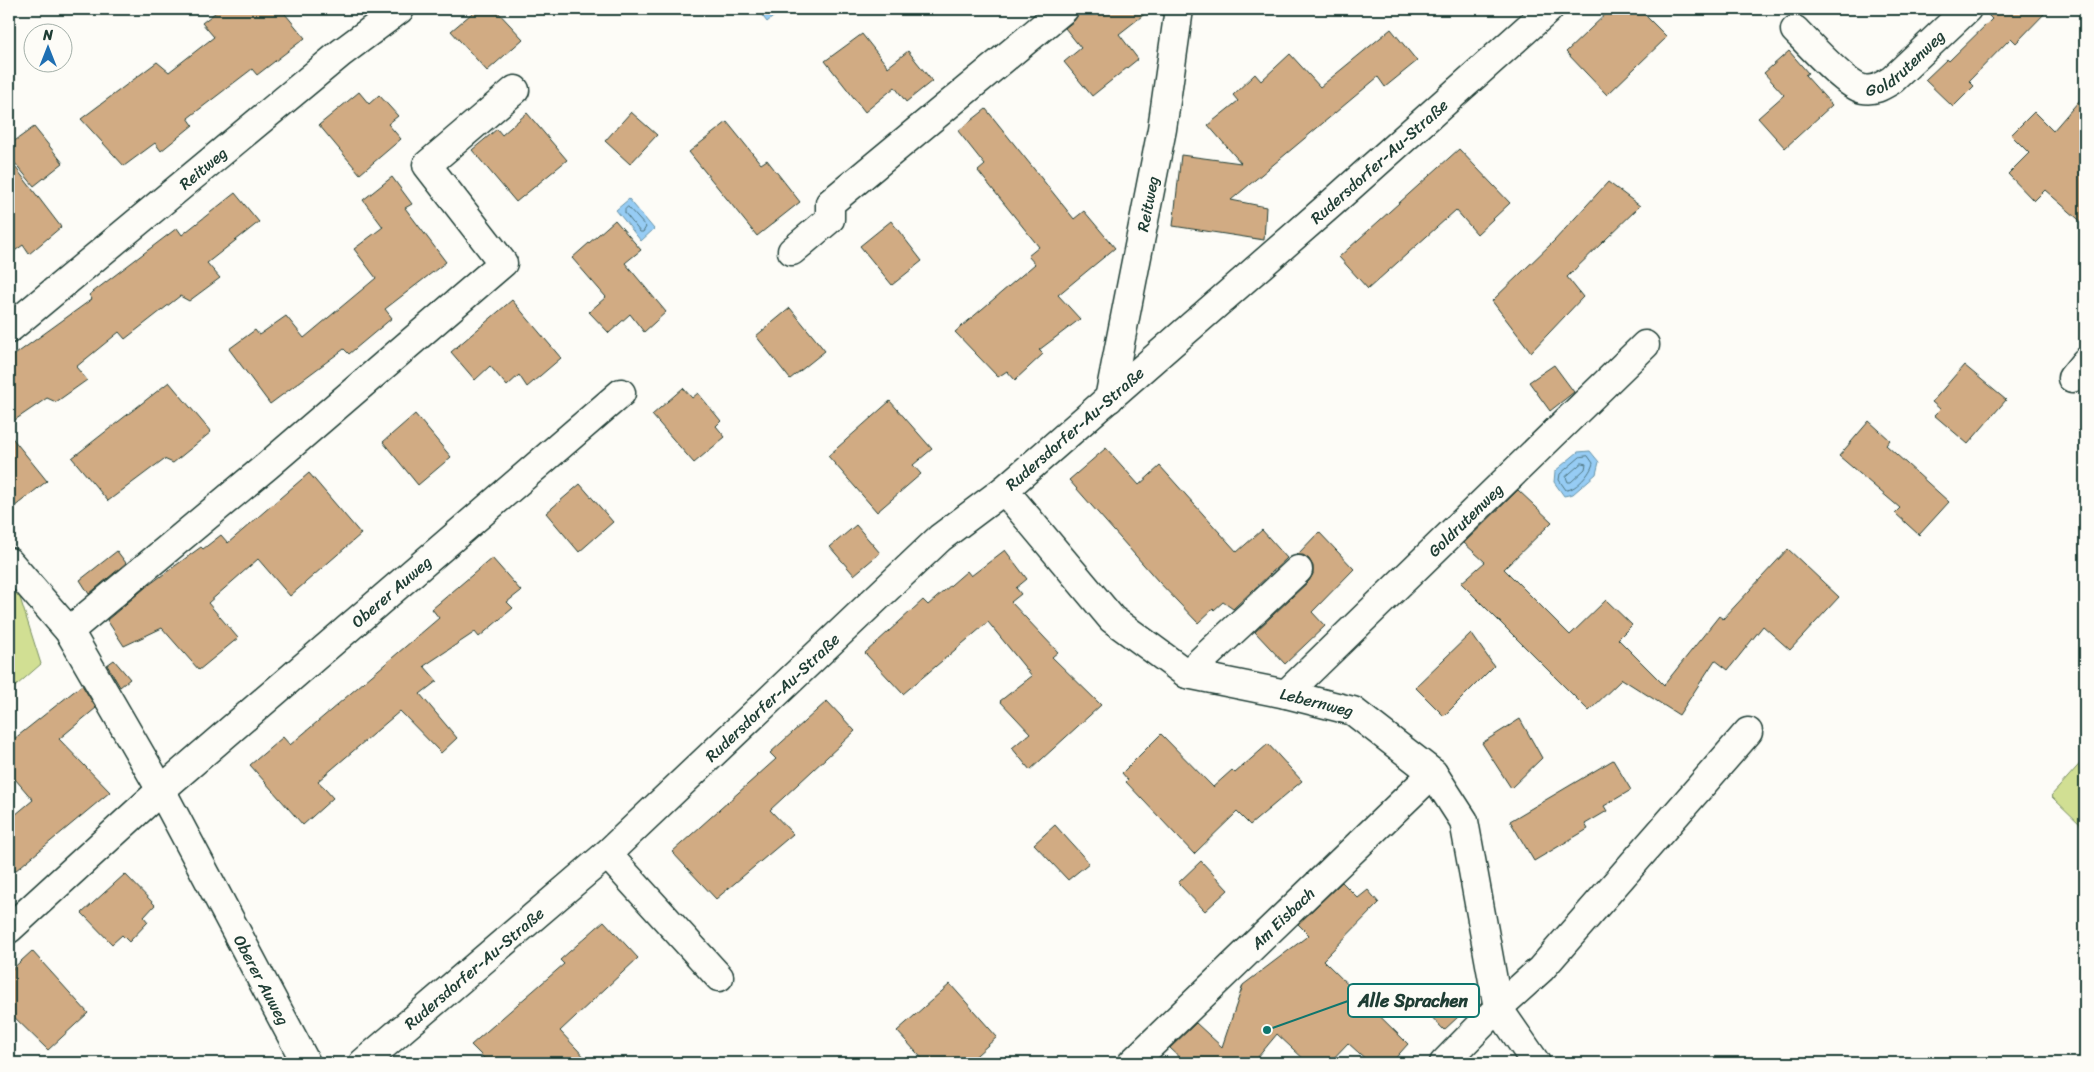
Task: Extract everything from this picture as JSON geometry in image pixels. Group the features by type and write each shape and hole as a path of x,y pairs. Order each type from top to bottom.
{"street":[{"name":"Reitweg","path":"9,329 341,52 400,9"},
{"path":"792,251 830,219 830,203 1064,9"},
{"name":"Reitweg","path":"1109,399 1162,129 1178,9"},
{"name":"Rudersdorfer-Au-Straße","path":"363,1063 607,854 940,538 1004,490 1109,399 1549,9"},
{"name":"Goldrutenweg","path":"1794,30 1844,78 1862,89 1878,89 1892,80 1967,9"},
{"path":"69,632 267,466 503,263 427,165 515,90"},
{"name":"Goldrutenweg","path":"1286,694 1645,345"},
{"name":"Oberer Auweg","path":"9,929 161,790 622,393"},
{"name":"Lebernweg","path":"1004,490 1112,619 1187,674 1286,694 1353,711 1433,773 1464,821 1498,1008 1536,1063"},
{"name":"Oberer Auweg","path":"9,562 69,632 161,790 306,1063"},
{"path":"1187,674 1298,570"},
{"path":"1444,1063 1498,1008 1541,969 1748,732"},
{"name":"Am Eisbach","path":"1132,1063 1433,773"},
{"path":"607,854 719,977"}],"green space":[{"path":"9,577 15,582 41,664 9,692"},
{"path":"2085,758 2085,829 2051,796"}],"water":[{"path":"757,9 783,9 767,22"},
{"path":"629,199 654,229 641,241 616,210"},
{"path":"1590,451 1599,462 1596,474 1573,494 1564,496 1554,482 1555,471 1578,452"}],"building":[{"path":"220,9 281,9 305,38 257,75 252,69 188,118 193,125 161,151 155,143 124,166 81,119 157,62 169,72 214,37 202,23"},
{"path":"477,9 495,9 523,39 487,71 451,31"},
{"path":"1079,9 1151,9 1119,34 1138,59 1092,96 1064,62 1081,48 1065,28 1074,21"},
{"path":"1611,9 1639,9 1667,37 1607,95 1566,52"},
{"path":"1982,9 2049,9 2016,43 2011,38 1969,81 1974,86 1953,107 1925,80 1947,59 1949,61 1992,19"},
{"path":"1391,29 1417,61 1385,87 1378,77 1231,200 1266,207 1264,240 1173,226 1181,155 1241,163 1208,125 1238,101 1233,95 1255,74 1261,81 1290,54 1320,87"},
{"path":"862,34 888,67 908,51 932,81 906,102 895,87 865,112 825,61"},
{"path":"1789,51 1808,73 1805,75 1832,105 1785,148 1758,118 1784,95 1764,73"},
{"path":"359,92 369,104 379,95 398,116 388,124 401,139 360,174 319,125"},
{"path":"2085,94 2085,225 2045,190 2034,201 2008,174 2029,153 2011,135 2034,112 2053,131"},
{"path":"986,109 1074,219 1084,211 1115,248 1058,295 1080,319 1039,350 1043,354 1015,380 1007,371 998,377 955,332 1035,264 1028,256 1039,247 978,171 985,165 958,131"},
{"path":"631,112 657,135 630,164 605,141"},
{"path":"527,113 567,160 516,202 472,150 497,129 502,135"},
{"path":"727,122 761,164 767,160 800,202 757,236 689,152"},
{"path":"34,127 63,163 34,186 9,156 9,145"},
{"path":"1459,149 1510,203 1477,234 1456,210 1368,289 1339,257"},
{"path":"9,159 61,227 29,254 23,245 9,255"},
{"path":"392,177 412,204 405,208 446,262 385,309 392,318 349,354 344,349 270,404 229,349 255,330 259,335 286,316 304,338 376,278 354,249 383,227 363,200"},
{"path":"1608,182 1640,206 1567,277 1583,297 1531,352 1492,301 1554,241"},
{"path":"235,193 259,222 207,263 220,278 189,301 180,296 125,339 119,332 76,367 87,380 56,402 47,398 9,424 9,359 92,299 89,295 177,228 182,235"},
{"path":"615,220 641,250 625,263 666,312 644,332 630,314 609,333 589,312 606,297 572,258"},
{"path":"891,221 922,261 892,285 860,246"},
{"path":"512,300 561,358 527,387 519,375 507,386 490,366 475,380 451,352"},
{"path":"790,308 825,351 790,379 756,336"},
{"path":"1554,365 1574,392 1550,411 1529,382"},
{"path":"1964,365 2006,400 1968,444 1934,415 1940,409 1932,402"},
{"path":"169,382 211,432 173,463 164,459 108,501 72,458"},
{"path":"683,388 692,398 698,393 721,421 716,426 725,437 694,463 652,415"},
{"path":"890,401 932,449 913,465 921,474 877,512 828,456"},
{"path":"415,414 451,457 418,485 383,442"},
{"path":"1869,421 1890,440 1886,445 1949,502 1919,535 1895,513 1900,508 1839,456"},
{"path":"9,434 47,481 9,511"},
{"path":"1106,448 1139,485 1160,466 1237,552 1262,530 1287,558 1233,609 1223,602 1198,623 1158,581 1069,480"},
{"path":"309,473 361,534 290,596 258,559 208,603 238,638 199,670 162,628 124,646 107,620 146,587 201,547 203,549 221,535 228,543"},
{"path":"580,484 613,522 579,552 546,513"},
{"path":"1518,490 1552,522 1504,569 1570,635 1606,600 1632,625 1618,639 1664,685 1719,616 1723,619 1788,549 1839,597 1790,650 1763,626 1728,670 1715,660 1679,715 1622,679 1589,711 1461,583 1485,562 1464,543"},
{"path":"856,525 880,553 854,575 830,547"},
{"path":"1319,532 1354,569 1312,612 1325,626 1285,664 1255,632 1309,581 1313,574 1313,566 1309,559 1303,555 1297,555"},
{"path":"1005,550 1027,579 1016,588 1021,594 1011,602 1058,652 1052,657 1101,705 1030,770 1012,748 1030,733 1000,701 1032,676 988,622 903,694 865,653 923,600 928,605 967,571 971,576"},
{"path":"117,551 126,563 89,594 80,580"},
{"path":"492,558 521,591 507,602 513,608 479,637 475,632 424,666 437,681 420,694 457,738 441,753 400,711 318,781 333,798 303,825 250,765 283,737 290,745 439,618 432,609"},
{"path":"1471,633 1494,666 1444,716 1415,687"},
{"path":"114,660 130,679 120,687 107,665"},
{"path":"82,685 96,708 59,739 110,792 9,876 9,820 33,800 9,772 9,743"},
{"path":"827,701 855,731 770,810 793,834 716,899 672,852 776,759 770,753"},
{"path":"1520,719 1542,758 1511,788 1482,743"},
{"path":"1161,734 1213,787 1232,770 1235,773 1268,744 1302,781 1250,825 1237,812 1194,854 1126,782 1128,780 1122,773"},
{"path":"1613,760 1631,790 1604,806 1607,811 1585,824 1588,829 1534,861 1510,821"},
{"path":"1055,825 1089,863 1068,880 1034,844"},
{"path":"1201,861 1228,890 1205,911 1178,883"},
{"path":"125,874 155,905 144,917 148,922 129,942 122,935 112,944 82,913"},
{"path":"1342,882 1358,898 1368,890 1379,903 1323,960 1408,1044 1391,1063 1370,1063 1348,1043 1329,1063 1308,1063 1277,1034 1253,1063 1186,1063 1170,1048 1196,1023 1222,1047 1243,985 1309,935 1298,924"},
{"path":"604,921 638,958 560,1031 590,1063 489,1063 471,1045 564,964 560,960"},
{"path":"32,951 88,1013 48,1050 9,1012 9,972"},
{"path":"1451,983 1472,1004 1444,1030 1424,1009"},
{"path":"950,984 997,1037 968,1063 926,1063 897,1031"}],"place":[{"name":"Alle Sprachen","path":"1267,1030"}]}
